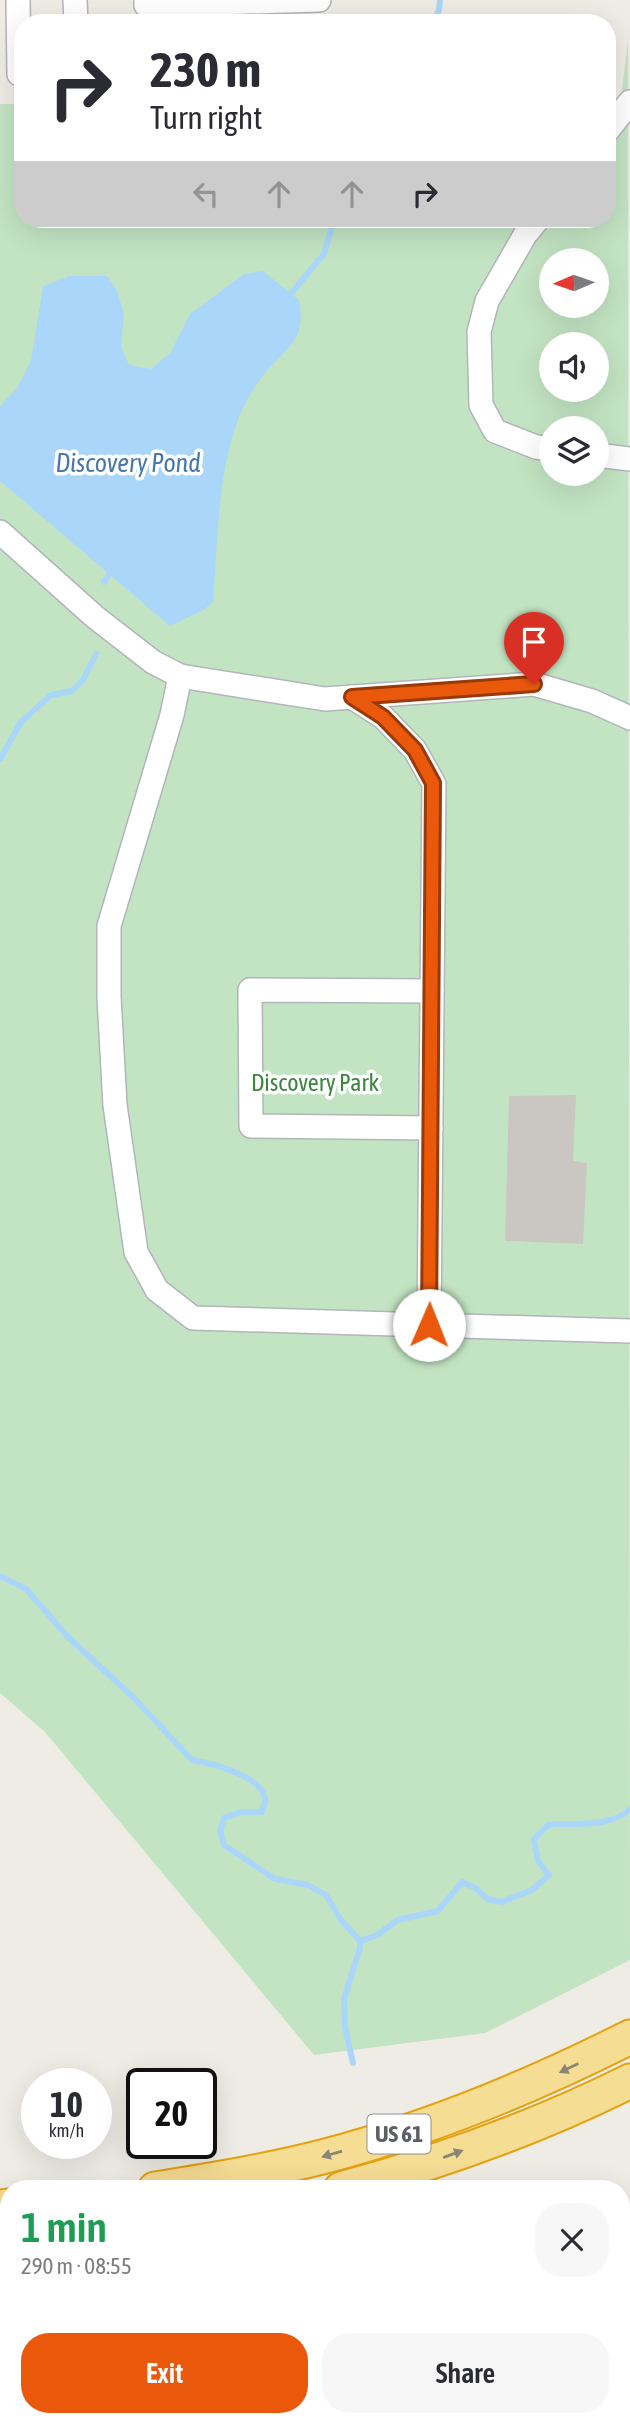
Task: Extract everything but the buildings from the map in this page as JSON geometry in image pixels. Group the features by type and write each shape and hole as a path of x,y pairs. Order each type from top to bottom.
{"highway":[{"name":"US 61","path":"211,2180 322,2157 392,2137 487,2103 564,2070 630,2037"},
{"name":"US 61","path":"374,2180 526,2128 630,2081"}],"lane":[{"path":"146,2 319,0"},
{"path":"616,120 630,102"},
{"path":"531,228 488,301 479,332 481,405 495,431 539,447"},
{"path":"609,456 630,459"},
{"path":"0,532 95,617 153,662 180,676 326,699 534,684 592,701 630,718"},
{"path":"180,676 172,715 109,926 109,997 115,1105 136,1252 157,1290 193,1318 630,1331"},
{"path":"352,697 383,717 415,750 433,783 429,1325"},
{"path":"430,1128 251,1126 250,990 432,991"}],"green space":[{"name":"Discovery Park","path":"628,41 630,1960 485,2033 314,2055 45,1732 0,1693 0,104 14,104 14,228 616,228 616,98 621,98"}],"water":[{"name":"Discovery Pond","path":"263,271 299,300 300,326 292,344 252,392 231,441 222,486 213,602 204,610 170,626 0,481 0,406 17,388 31,361 43,286 69,276 107,276 117,290 124,314 121,346 129,365 151,369 170,353 190,314 244,274"}],"waterway":[{"path":"437,14 440,0"},
{"path":"288,297 324,254 331,228"},
{"path":"104,582 112,569"},
{"path":"0,759 21,722 51,695 72,691 83,680 96,654"},
{"path":"0,1576 26,1589 68,1637 134,1698 192,1760 236,1772 256,1784 263,1792 265,1801 262,1812 241,1812 224,1818 220,1831 224,1845 275,1879 308,1885 326,1895 341,1920 360,1941 344,1999 345,2027 353,2063"},
{"path":"360,1941 377,1935 398,1920 438,1911 462,1882 476,1888 487,1899 502,1902 532,1890 549,1875 538,1861 534,1839 548,1825 602,1822 630,1809"}],"route":[{"path":"429,1325 433,783 415,750 383,717 352,697 534,684"}]}
